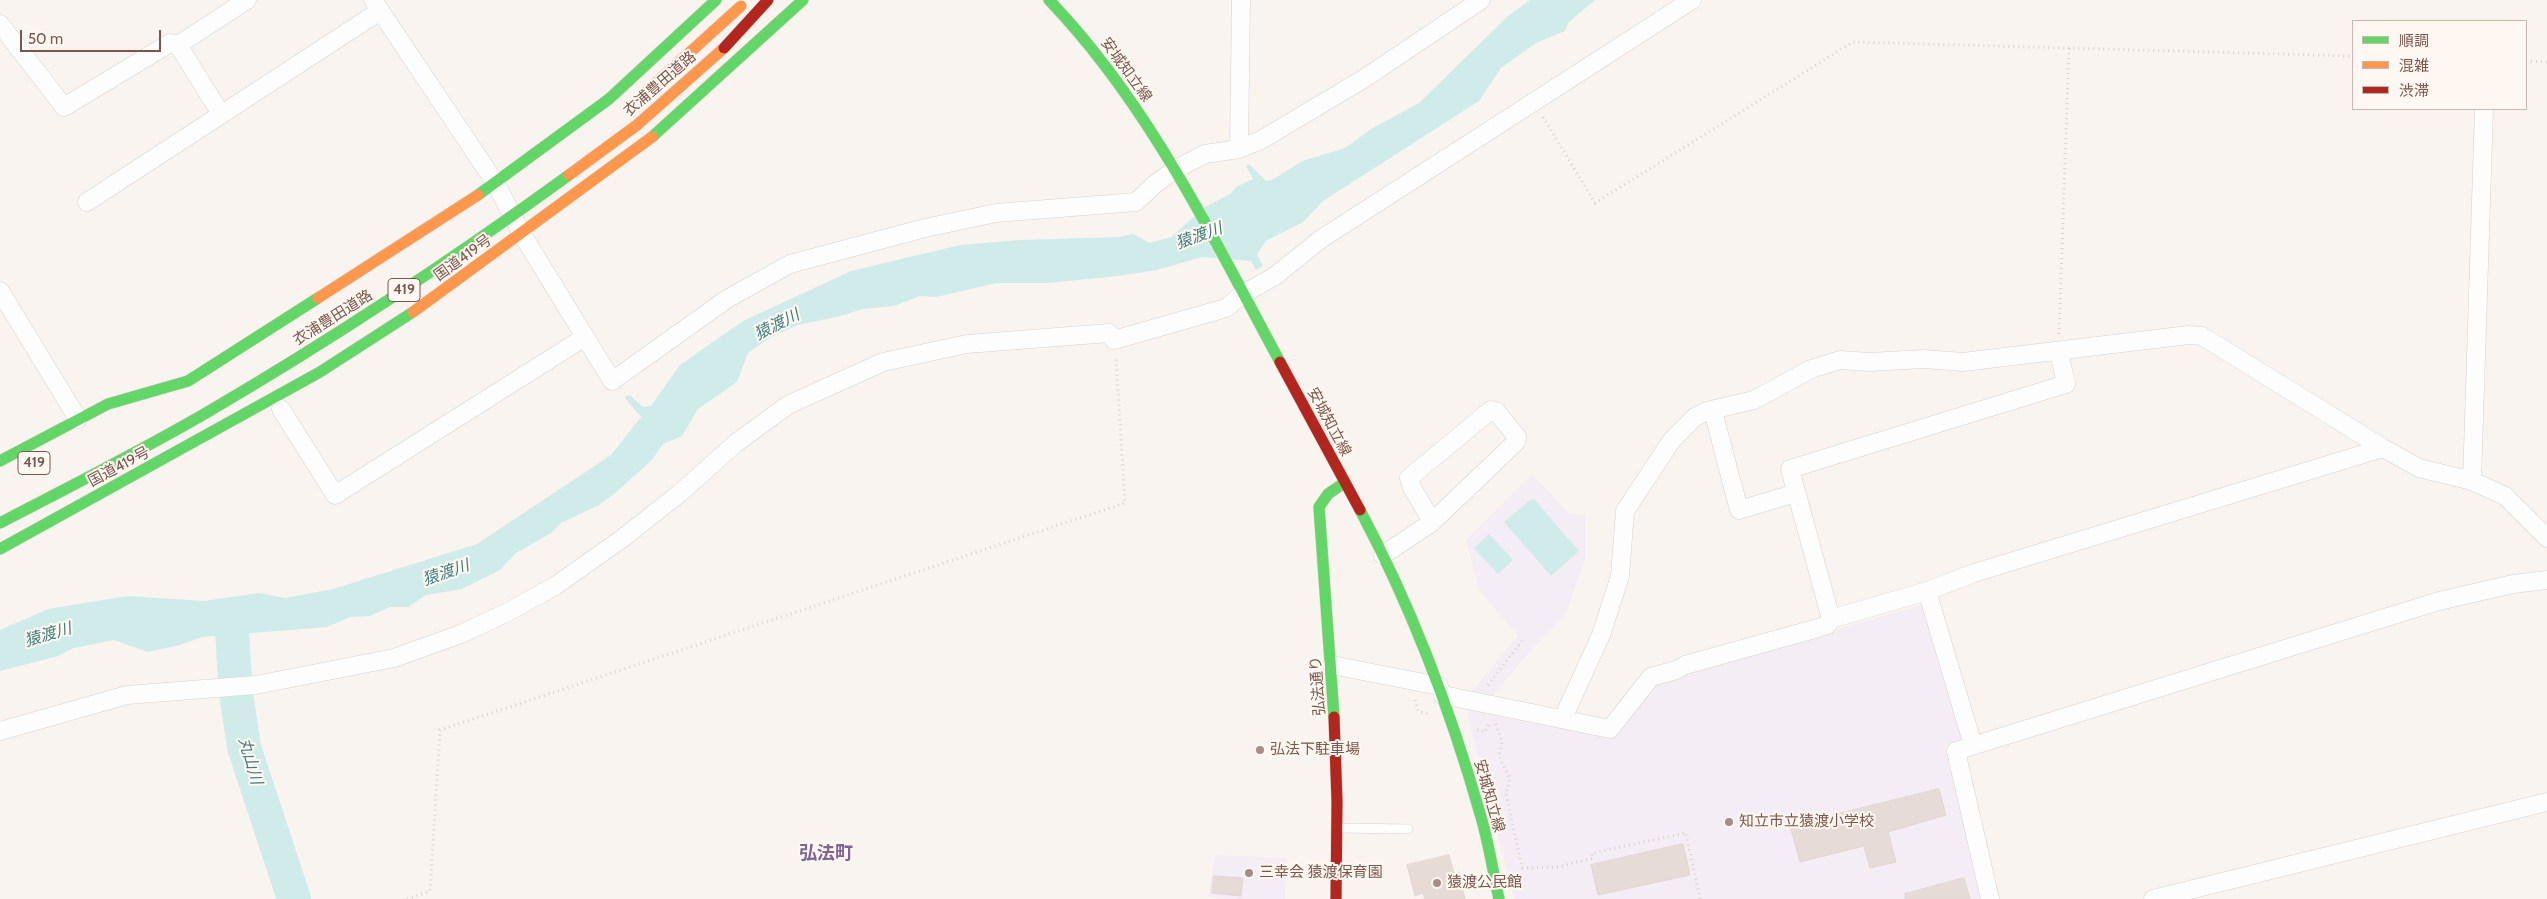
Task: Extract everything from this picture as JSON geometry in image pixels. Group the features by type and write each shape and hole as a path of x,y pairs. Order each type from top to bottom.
{"main road":[{"name":"419","path":"137,408 188,380 496,184 609,99 716,0"},
{"name":"衣浦豊田道路","path":"638,100 747,0"},
{"name":"衣浦豊田道路","path":"0,523 205,414 347,328 481,239 637,126 723,49 768,0"},
{"name":"国道419号","path":"0,549 215,432 320,372 424,305 662,130 803,0"},
{"name":"安城知立線","path":"1049,0 1076,28 1124,91 1179,174 1383,555 1441,690 1482,818 1499,899"},
{"path":"494,214 517,196"},
{"name":"419","path":"0,461 108,404 188,380"},
{"name":"弘法通り","path":"1336,899 1339,828 1334,764 1332,665 1319,507 1328,494 1344,482"}],"street":[{"path":"178,45 246,0"},
{"path":"1239,148 1241,0"},
{"path":"87,202 221,114 376,6 496,184 522,234 612,381 727,299 790,264 925,228 996,212 1136,202 1155,184 1179,174 1205,154 1239,148 1261,140 1365,78 1481,0"},
{"path":"0,731 22,723 127,695 256,685 394,658 460,634 508,612 555,586 623,538 680,493 736,443 788,405 883,362 967,344 1109,333 1114,340 1226,308 1240,288 1275,276 1321,239 1692,0"},
{"path":"0,24 64,107 170,42 178,45 221,114"},
{"path":"2472,481 2484,110"},
{"path":"0,291 78,420"},
{"path":"1563,718 1601,635 1620,576 1625,511 1647,476 1682,428 1707,410 1713,411 1754,400 1811,369 1840,360 1868,362 1924,359 1963,362 2189,335 2202,336 2383,448 2419,468 2472,481 2505,496 2547,538"},
{"path":"280,410 335,495 585,337"},
{"path":"1831,619 1790,470 2066,384 2059,352"},
{"path":"1383,555 1432,521 1516,442 1517,437 1496,411 1491,410 1463,431 1409,478 1412,488 1432,521"},
{"path":"1713,411 1739,510 1796,494"},
{"path":"1332,665 1610,729 1651,677 1676,670 1685,664 1818,628 1827,625 1831,619 1927,591 1974,573 2383,448"},
{"path":"1990,899 1956,751 2439,601 2513,584 2547,580"},
{"path":"1927,591 1973,745"},
{"path":"2152,899 2547,802"}],"lane":[{"path":"1339,828 1408,829"}],"path":[{"path":"1533,102 1595,203 1853,42 2352,56"},
{"path":"2059,352 2069,48"},
{"path":"2527,61 2547,62"},
{"path":"407,899 430,891 440,730 1125,504 1114,340"},
{"path":"1492,715 1502,742 1499,756 1510,779 1506,793 1522,868 1558,867 1593,858 1592,853 1686,833 1700,899"}],"shaded area":[{"path":"1532,475 1569,513 1585,515 1585,560 1565,615 1533,648 1492,696 1470,693 1518,636 1479,590 1466,540"},
{"name":"知立市立猿渡小学校","path":"1925,604 1965,740 1945,746 1982,899 1514,899 1467,714 1472,708 1500,717 1610,736 1651,682"},
{"name":"三幸会 猿渡保育園","path":"1215,855 1286,858 1285,899 1222,899 1208,896"}],"water":[{"name":"猿渡川","path":"1530,0 1595,0 1569,22 1565,31 1536,43 1501,68 1479,101 1323,201 1303,222 1266,241 1257,254 1263,266 1256,270 1251,261 1202,257 1157,270 1118,276 1048,283 997,283 936,297 920,296 894,306 862,309 841,316 798,325 771,337 748,353 737,382 698,409 682,436 663,444 652,460 614,494 599,505 561,523 551,533 516,553 500,570 462,589 426,595 408,607 390,607 370,616 350,617 327,627 202,637 180,645 148,652 114,640 74,648 58,656 0,671 0,630 48,609 127,596 204,601 259,593 285,598 333,589 477,544 611,455 641,417 624,397 630,395 643,407 651,406 680,365 743,321 851,271 960,245 1020,240 1118,237 1133,234 1150,243 1171,237 1205,207 1230,194 1236,187 1253,179 1246,166 1249,164 1266,181 1272,180 1302,161 1345,148 1371,129 1419,103 1508,16"},
{"path":"1533,498 1579,551 1551,576 1504,522"},
{"path":"1489,534 1513,560 1498,574 1474,548"}],"building":[{"path":"1939,789 1946,815 1888,832 1896,862 1870,868 1864,846 1800,862 1790,826"},
{"path":"1683,844 1690,875 1598,895 1591,865"},
{"name":"猿渡公民館","path":"1449,855 1454,873 1459,872 1465,899 1425,899 1423,893 1415,896 1407,865"},
{"path":"1214,876 1243,878 1241,896 1212,893"},
{"path":"1964,878 1970,899 1905,899 1905,894"}],"waterway":[{"name":"丸山川","path":"231,617 236,693 244,747 294,899"}],"traffic: fast":[{"path":"478,195 609,99 716,0"},
{"path":"652,137 803,0"},
{"path":"1049,0 1085,40 1118,83 1148,127 1203,220 1280,362"},
{"path":"0,523 155,442 299,357 391,298 569,175"},
{"path":"0,461 108,404 188,381 318,298"},
{"path":"0,549 320,372 413,312"},
{"path":"1334,717 1319,507 1328,494 1344,483"},
{"path":"1360,510 1397,584 1429,660 1457,738 1481,817 1499,899"}],"traffic: slow":[{"path":"645,93 741,6"},
{"path":"569,175 637,125 724,48"},
{"path":"413,312 652,137"},
{"path":"318,298 478,195"}],"traffic: jam":[{"path":"724,48 768,0"},
{"path":"1280,362 1360,510"},
{"path":"1334,717 1337,801 1336,899"}],"place":[{"name":"弘法下駐車場","path":"1260,750"},
{"name":"知立市立猿渡小学校","path":"1729,822"},
{"name":"三幸会 猿渡保育園","path":"1249,873"},
{"name":"猿渡公民館","path":"1437,883"}],"district":[{"name":"弘法町","path":"826,854"}]}
